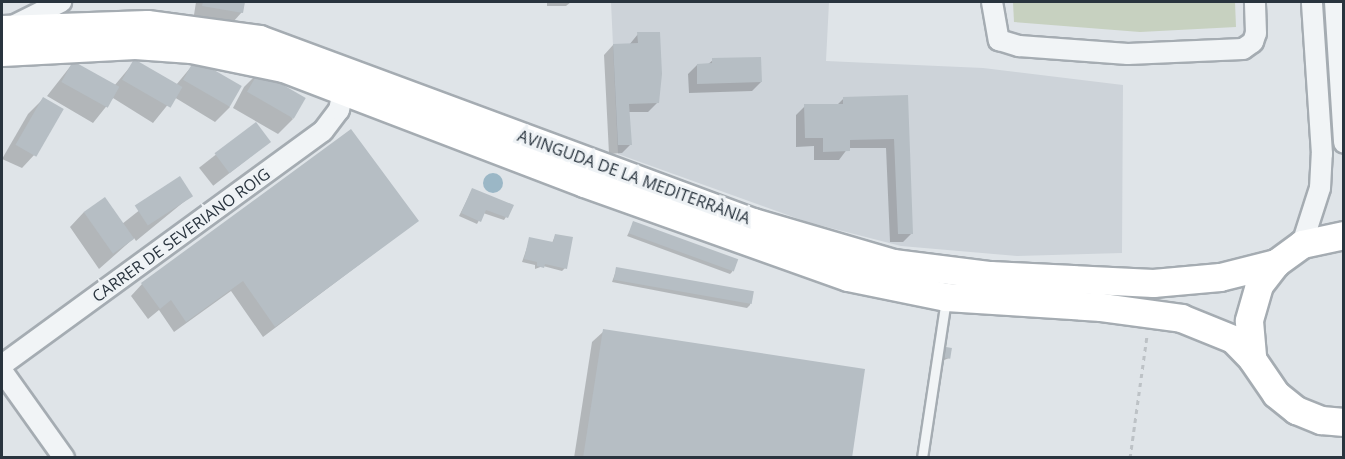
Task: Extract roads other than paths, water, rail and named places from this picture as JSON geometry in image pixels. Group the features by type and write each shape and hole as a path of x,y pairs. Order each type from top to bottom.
{"main road":[{"name":"AVINGUDA DE LA MEDITERRÀNIA","path":"4,36 147,24 259,39 753,222 893,262 990,275 1153,283 1220,277 1276,263"},
{"name":"AVINGUDA DE LA MEDITERRÀNIA","path":"4,36 191,49 283,68 816,267 946,297 1150,313 1212,327 1233,339 1252,358 1276,394 1296,410 1320,420 1344,422"},
{"path":"1252,358 1249,345 1251,305 1258,285 1276,263 1302,244 1344,236"}],"street":[{"path":"4,36 61,2"},
{"path":"992,2 999,40 1019,46 1128,54 1243,49 1253,42 1256,33 1255,2"},
{"path":"1302,244 1320,188 1322,154 1312,2"},
{"path":"1335,2 1344,143"},
{"name":"CARRER DE SEVERIANO ROIG","path":"2,366 323,131 339,110 343,91"},
{"path":"2,370 64,458"}],"lane":[{"path":"922,458 946,297"}],"water":[{"path":"493,173 500,176 503,183 500,190 493,193 486,190 483,183 486,176"}]}
